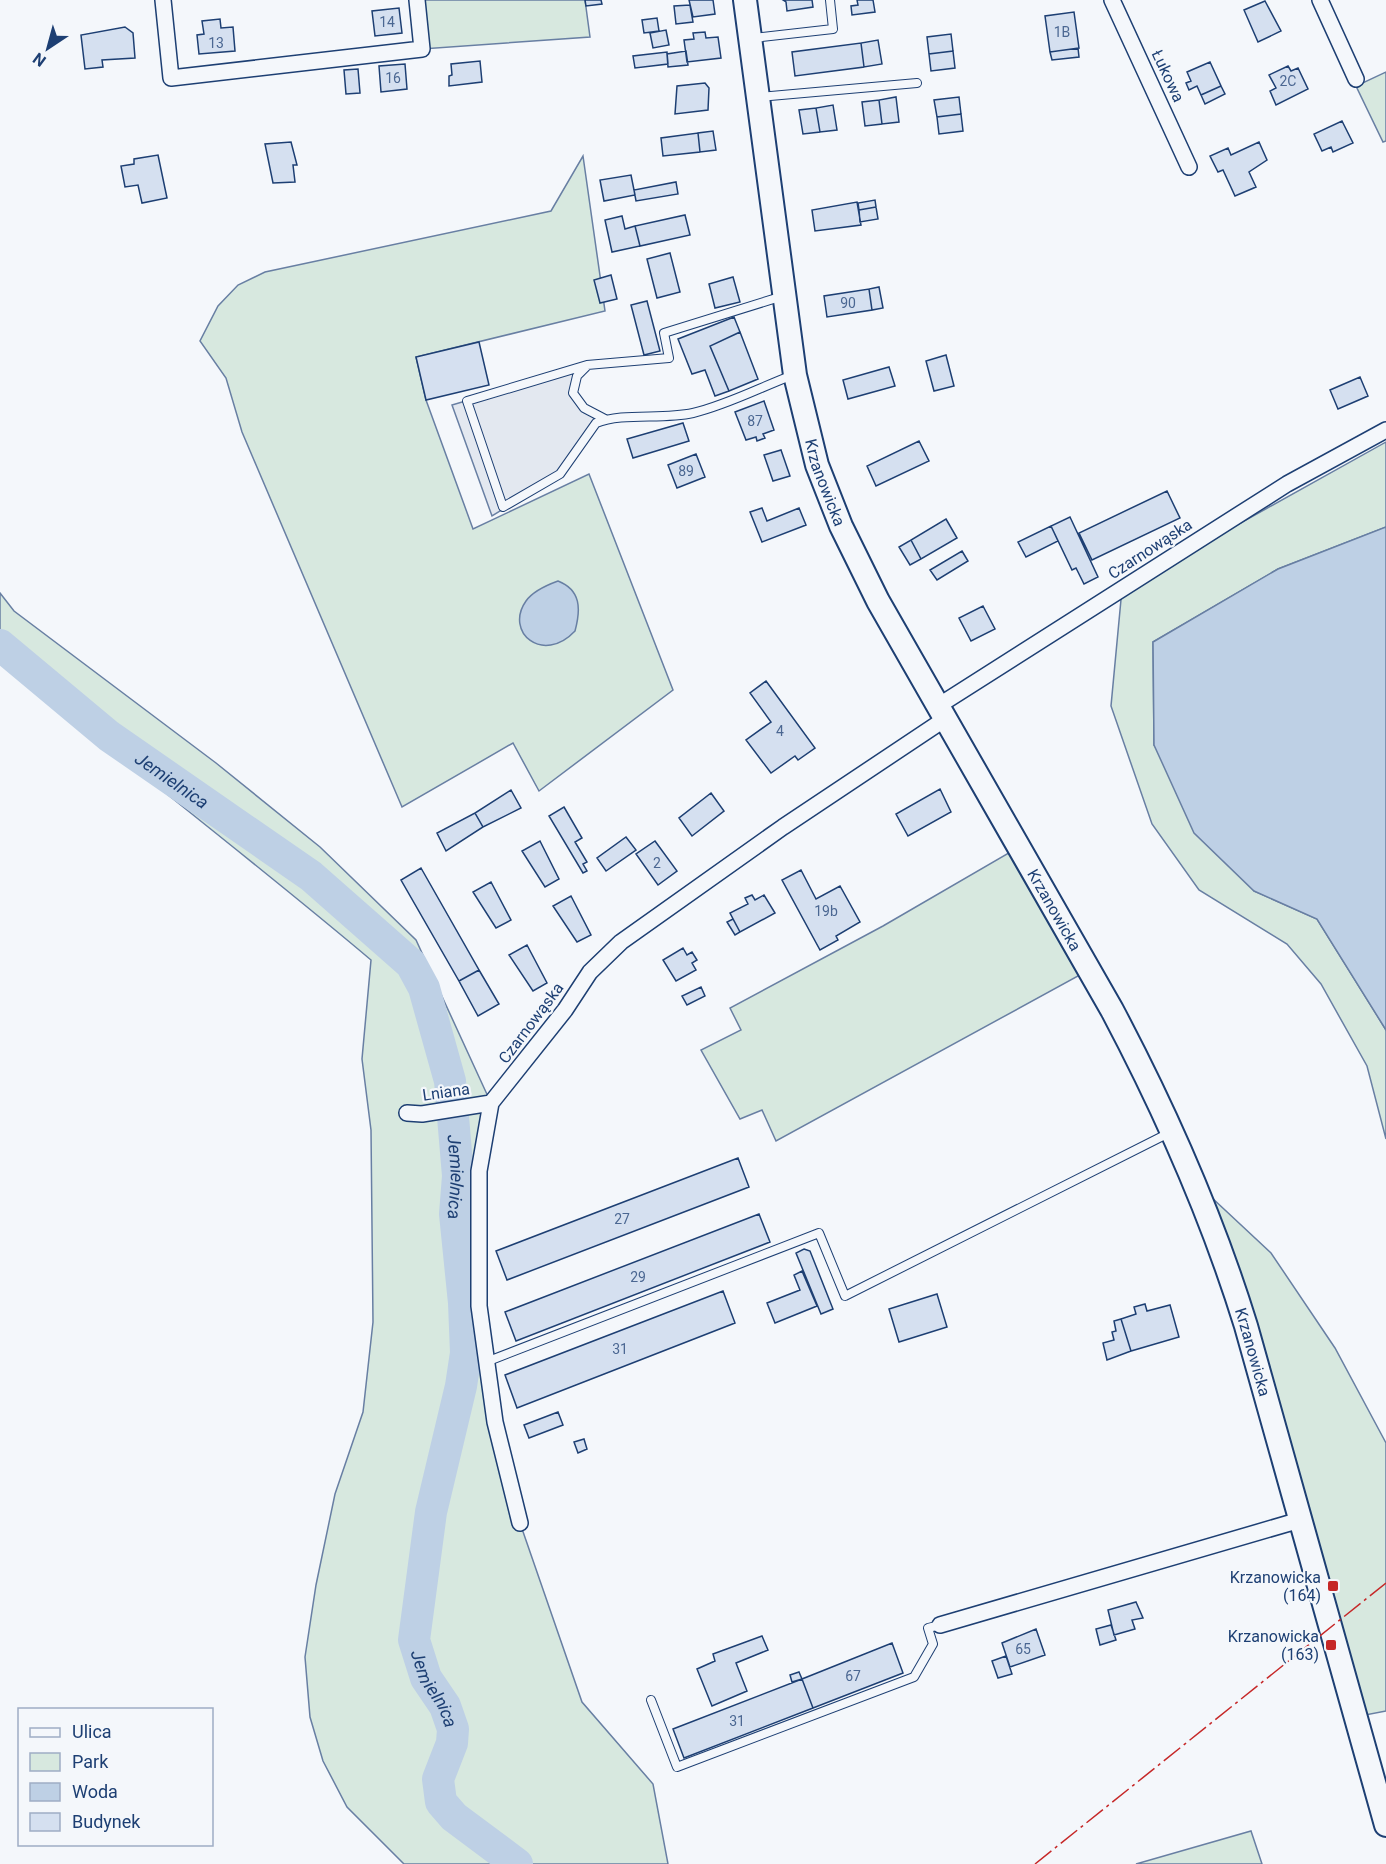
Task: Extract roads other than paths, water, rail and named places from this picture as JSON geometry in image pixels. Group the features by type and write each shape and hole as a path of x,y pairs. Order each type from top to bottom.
{"street":[{"path":"163,0 171,78 422,49 417,0"},
{"name":"Krzanowicka","path":"745,0 795,375 817,465 841,526 878,601 1112,1010 1173,1131 1232,1279 1381,1793 1386,1825"},
{"name":"Łukowa","path":"1112,0 1188,167"},
{"path":"1320,0 1356,79"},
{"name":"Czarnowąska","path":"520,1523 495,1422 478,1306 479,1171 491,1103 565,1010 591,972 621,942 941,712 1277,490 1386,430"},
{"name":"Lniana","path":"407,1113 422,1114 491,1103"},
{"path":"940,1625 1300,1520"}],"lane":[{"path":"750,39 833,29 830,0"},
{"path":"757,97 917,83"},
{"path":"783,296 664,333 669,358 586,365 467,400 504,507 560,474 596,423 605,419 652,418 693,413 795,375"},
{"path":"586,365 577,376 573,393 584,408 605,419"},
{"path":"486,1362 819,1233 845,1296 1173,1131"},
{"path":"651,1700 677,1767 914,1677 933,1644 928,1628 940,1625"}],"water":[{"path":"1386,527 1386,1030 1317,919 1254,891 1194,833 1154,745 1153,642 1278,569"},
{"path":"558,581 566,585 575,595 578,615 575,631 563,641 551,645 540,645 523,633 520,613 532,594"}],"waterway":[{"name":"Jemielnica","path":"0,645 109,736 311,876 411,964 424,988 450,1081 458,1176 455,1214 464,1303 466,1353 461,1386 431,1512 414,1640 426,1678 445,1706 453,1729 452,1743 438,1779 441,1802 454,1817 517,1864"}],"place":[{"name":"Krzanowicka (164)","path":"1333,1586"},
{"name":"Krzanowicka (163)","path":"1331,1645"}]}
